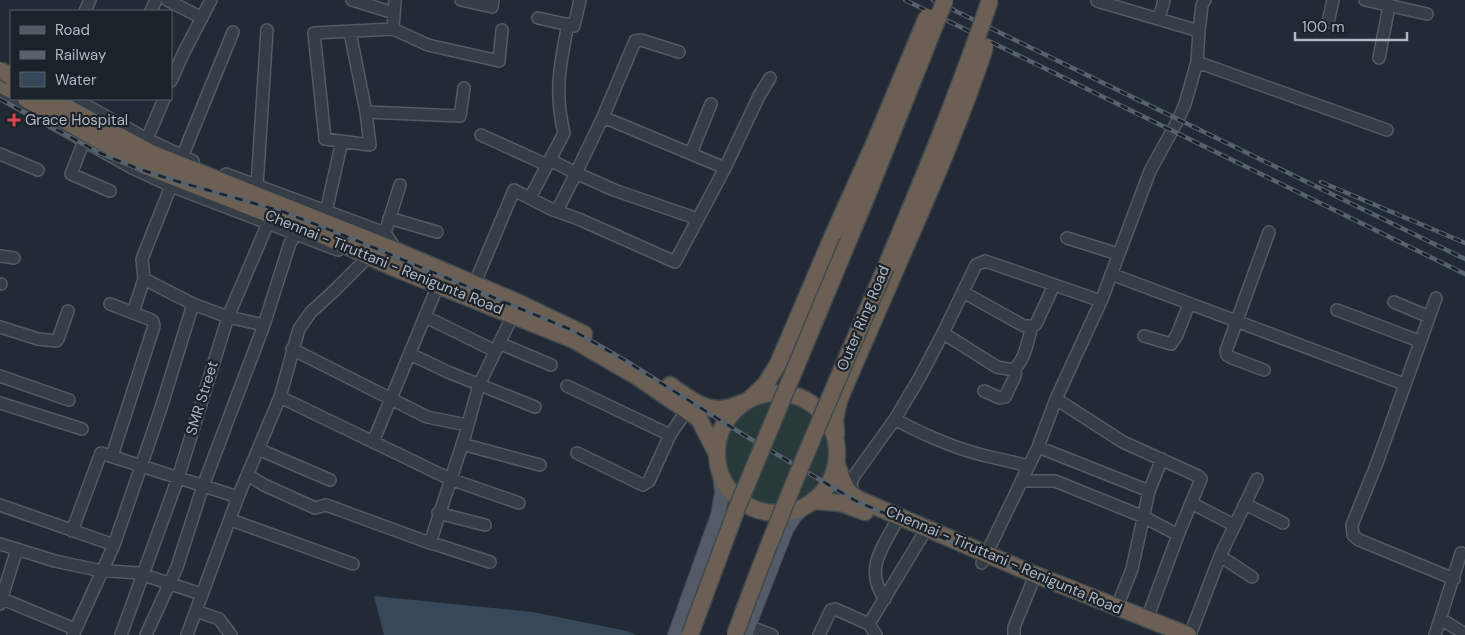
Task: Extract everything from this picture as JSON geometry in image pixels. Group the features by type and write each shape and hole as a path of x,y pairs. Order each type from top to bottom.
{"highway":[{"path":"747,401 765,385 778,364 874,144 934,0"},
{"path":"681,632 737,508 868,194 945,0"},
{"name":"Outer Ring Road","path":"735,635 774,530 943,126 990,0"},
{"path":"837,441 835,418 839,400 937,174 970,92 1000,0"},
{"name":"Chennai - Tiruttani - Renigunta Road","path":"28,100 143,165 178,171 472,291 574,328 623,355 701,405 725,409 765,394 775,393 786,393 806,400 829,421 837,441 837,465 843,484 853,496 984,558 1032,583 1163,635"},
{"name":"Chennai - Tiruttani - Renigunta Road","path":"54,100 151,152 178,171"},
{"name":"Chennai - Tiruttani - Renigunta Road","path":"394,259 438,284 472,291 513,315 574,340 636,376 699,419 717,454"},
{"name":"Chennai - Tiruttani - Renigunta Road","path":"747,401 727,419 721,430 717,454 720,473 729,490 751,508 779,514 788,513 808,505 846,505 921,538 984,558 1189,635"},
{"name":"Chennai - Tiruttani - Renigunta Road","path":"808,505 829,485 837,465"}],"main road":[{"path":"681,632 721,502 720,473"},
{"path":"747,630 758,602 767,589 778,565 784,549 788,526 808,505"}],"street":[{"path":"166,0 202,18"},
{"path":"172,80 211,0"},
{"path":"352,0 394,13"},
{"path":"393,29 395,0"},
{"path":"460,0 492,7 493,0"},
{"path":"538,18 574,26 580,0"},
{"path":"1097,0 1199,31"},
{"path":"1159,19 1164,0"},
{"path":"984,558 1038,447 1056,399 1111,274 1150,171 1185,104 1197,62 1202,5 1205,0"},
{"path":"1328,22 1333,0"},
{"path":"1365,0 1427,14"},
{"path":"1379,58 1389,6"},
{"path":"530,198 564,133 559,112 558,76 568,24"},
{"path":"350,32 366,112 370,145 325,139 314,33 393,29 428,45 500,61 502,30"},
{"path":"257,186 267,30"},
{"path":"133,313 144,280 142,259 233,32"},
{"path":"557,211 603,117 635,41 641,40 679,52"},
{"path":"1197,62 1387,130"},
{"path":"0,76 6,67 10,65"},
{"path":"472,291 514,190 557,211 675,262 759,96 770,78"},
{"path":"366,112 460,116 464,88"},
{"path":"11,100 132,168 178,171 257,186 385,233"},
{"path":"77,100 147,139 178,171 268,223 371,263 394,259 385,233 400,185"},
{"path":"147,139 164,100"},
{"path":"691,153 711,104"},
{"path":"603,117 724,168"},
{"path":"481,135 614,190 698,219"},
{"path":"84,141 71,174 110,191"},
{"path":"326,212 342,141"},
{"path":"0,154 38,170"},
{"path":"389,218 436,232"},
{"name":"SMR Street","path":"121,635 178,478 228,317 268,223"},
{"path":"1264,370 1232,358 1227,355 1226,351 1269,232"},
{"path":"146,635 177,567 203,486 264,325 290,243 296,234"},
{"path":"1067,238 1118,254"},
{"path":"0,256 14,258"},
{"path":"187,635 238,497 280,397 299,329 311,312 364,260"},
{"path":"853,496 851,483 854,476 895,419 920,377 976,265 985,261 1100,301"},
{"path":"1111,274 1404,384"},
{"path":"144,280 193,304 228,317 264,325"},
{"path":"373,442 438,284"},
{"path":"963,292 1024,326 1032,326 1036,324 1054,285"},
{"path":"1436,298 1419,341 1377,463 1352,525 1354,536 1359,540 1454,579"},
{"path":"1394,302 1429,316"},
{"path":"110,304 149,319 153,321 154,326 112,456"},
{"path":"17,550 1,600 74,632 114,545 142,466 193,304"},
{"path":"1144,336 1171,344 1177,335 1189,304"},
{"path":"1337,310 1419,341"},
{"path":"0,327 38,339 56,341 68,311"},
{"path":"430,544 479,385 513,315"},
{"path":"426,316 497,347 551,365"},
{"path":"984,391 1000,398 1005,397 1015,376 1016,367 1027,344 1032,326"},
{"path":"943,333 997,367 1013,370 1016,367"},
{"path":"292,349 427,417 467,426"},
{"path":"410,354 534,407"},
{"path":"0,376 69,400"},
{"path":"566,386 670,435"},
{"path":"280,397 450,479 519,504"},
{"path":"1056,399 1123,442 1201,479 1147,619"},
{"path":"0,403 82,429"},
{"path":"577,454 643,485 649,481 670,435 687,410"},
{"path":"895,419 918,432 985,456 1028,466"},
{"path":"462,444 540,465"},
{"path":"1038,447 1149,491"},
{"path":"258,450 330,480"},
{"path":"72,530 101,453 238,497"},
{"path":"1117,607 1132,569 1149,491 1162,459"},
{"path":"248,475 264,486 315,508 326,505 430,544 490,562"},
{"path":"1189,635 1220,556 1257,479"},
{"path":"1021,481 1055,481 1144,517 1178,535"},
{"path":"1191,504 1234,525"},
{"path":"1245,504 1282,523"},
{"path":"0,506 114,545"},
{"path":"438,513 485,525"},
{"path":"231,520 353,564"},
{"path":"884,598 877,588 874,575 879,553 894,526"},
{"path":"818,635 831,610 835,609 873,631 884,598 921,538"},
{"path":"0,544 55,560 102,570 143,575 201,594"},
{"path":"1435,635 1462,553"},
{"path":"1220,556 1252,577"},
{"path":"1014,635 1014,627 1032,583"},
{"path":"196,611 219,619 231,635"},
{"path":"1441,619 1465,634"},
{"path":"747,630 772,635"}],"shaded area":[{"path":"778,398 799,402 817,415 830,433 834,454 830,475 817,493 799,506 778,510 757,506 739,493 726,475 722,454 726,433 739,415 757,402"}],"water":[{"path":"374,596 533,612 627,631 635,635 384,635"}],"railway":[{"path":"905,0 1465,274"},
{"path":"933,0 1465,259"},
{"path":"0,99 100,153 136,168 281,211 574,331 856,501 1120,612"},
{"path":"1321,182 1465,243"}],"place":[{"name":"Grace Hospital","path":"14,120"}]}
